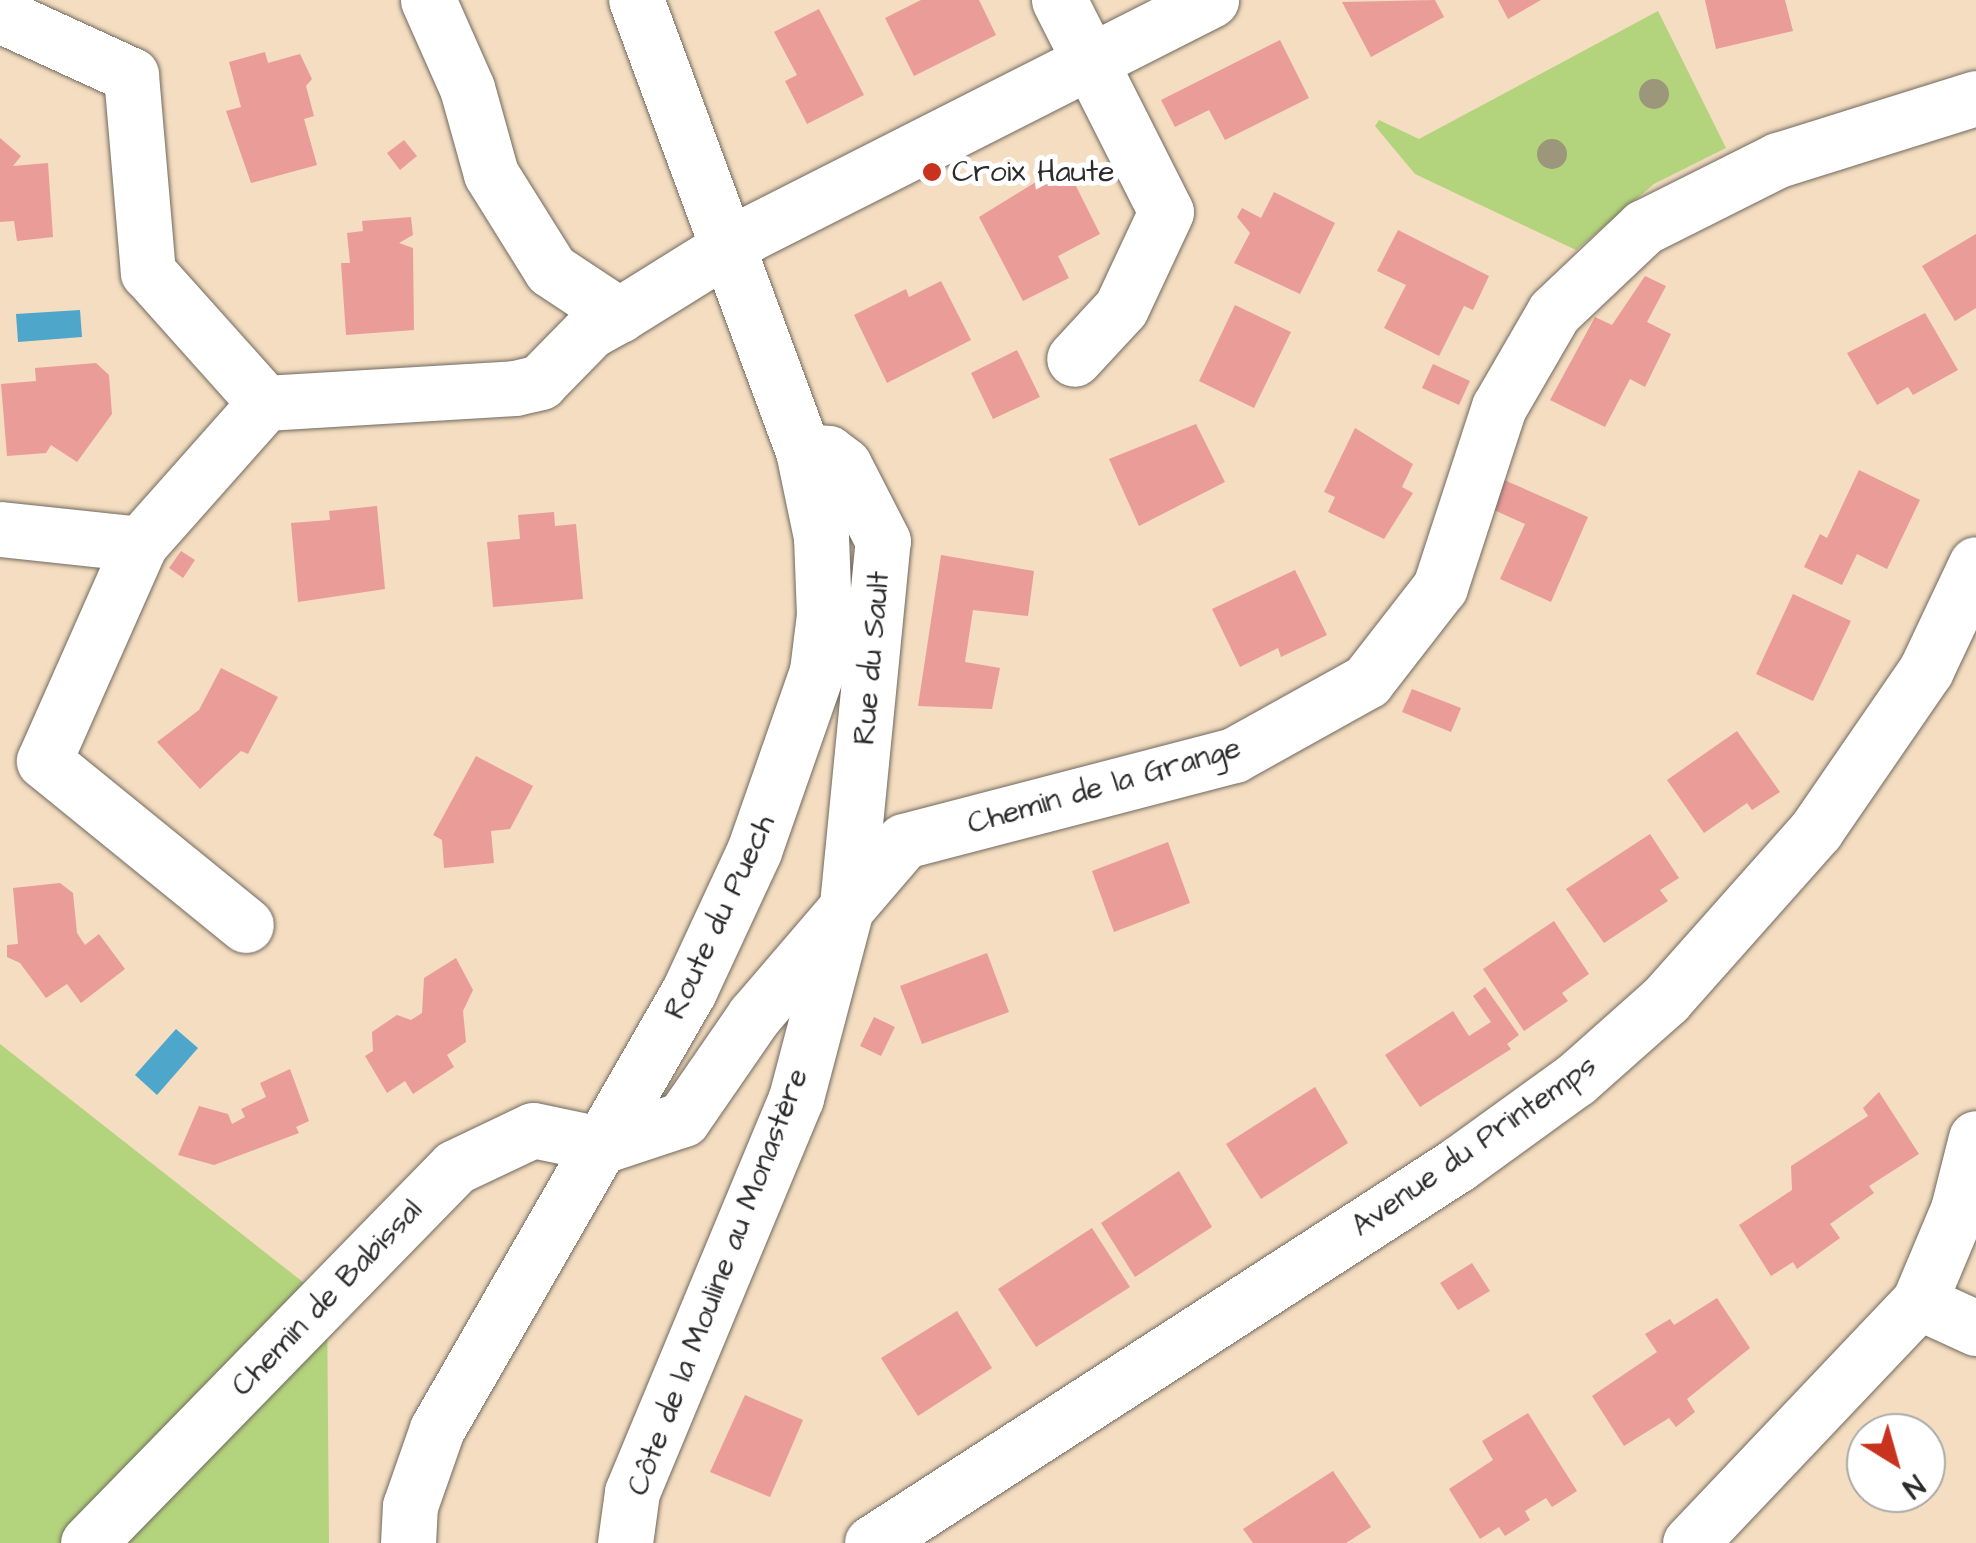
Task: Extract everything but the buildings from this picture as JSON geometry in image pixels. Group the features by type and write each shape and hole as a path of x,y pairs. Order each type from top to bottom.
{"street":[{"path":"428,0 466,88 490,174 552,270 619,315"},
{"name":"Route du Puech","path":"408,1543 410,1506 437,1429 476,1353 606,1144 689,991 800,734 824,615 821,536 804,451 636,0"},
{"path":"1059,0 1166,212 1122,308 1074,359"},
{"path":"246,926 44,761 140,544 265,403 515,388 540,382 590,332 728,247 1211,0"},
{"path":"0,16 132,75 148,272 265,403"},
{"name":"Chemin de la Grange","path":"606,1144 682,1120 754,1016 904,841 1234,756 1367,681 1440,587 1499,407 1554,312 1644,227 1778,160 1976,98"},
{"name":"Rue du Sault","path":"804,451 828,453 844,465 883,541 847,905"},
{"path":"0,529 140,544"},
{"name":"Avenue du Printemps","path":"872,1543 1457,1164 1589,1068 1679,986 1816,830 1926,670 1976,564"},
{"name":"Côte de la Mouline au Monastère","path":"625,1543 632,1492 796,1098 847,905"},
{"name":"Chemin de Babissal","path":"88,1543 455,1168 532,1130 606,1144"},
{"path":"1690,1543 1919,1302 1958,1209 1976,1138"},
{"path":"1919,1302 1976,1328"}],"green space":[{"path":"1658,11 1726,148 1654,184 1576,250 1415,174 1375,126 1379,120 1419,139"},
{"path":"0,1044 327,1301 329,1543 0,1543"}],"water":[{"path":"80,310 82,337 18,342 16,314"},
{"path":"176,1029 198,1048 157,1095 135,1075"}],"place":[{"name":"Croix Haute","path":"932,172"}]}
